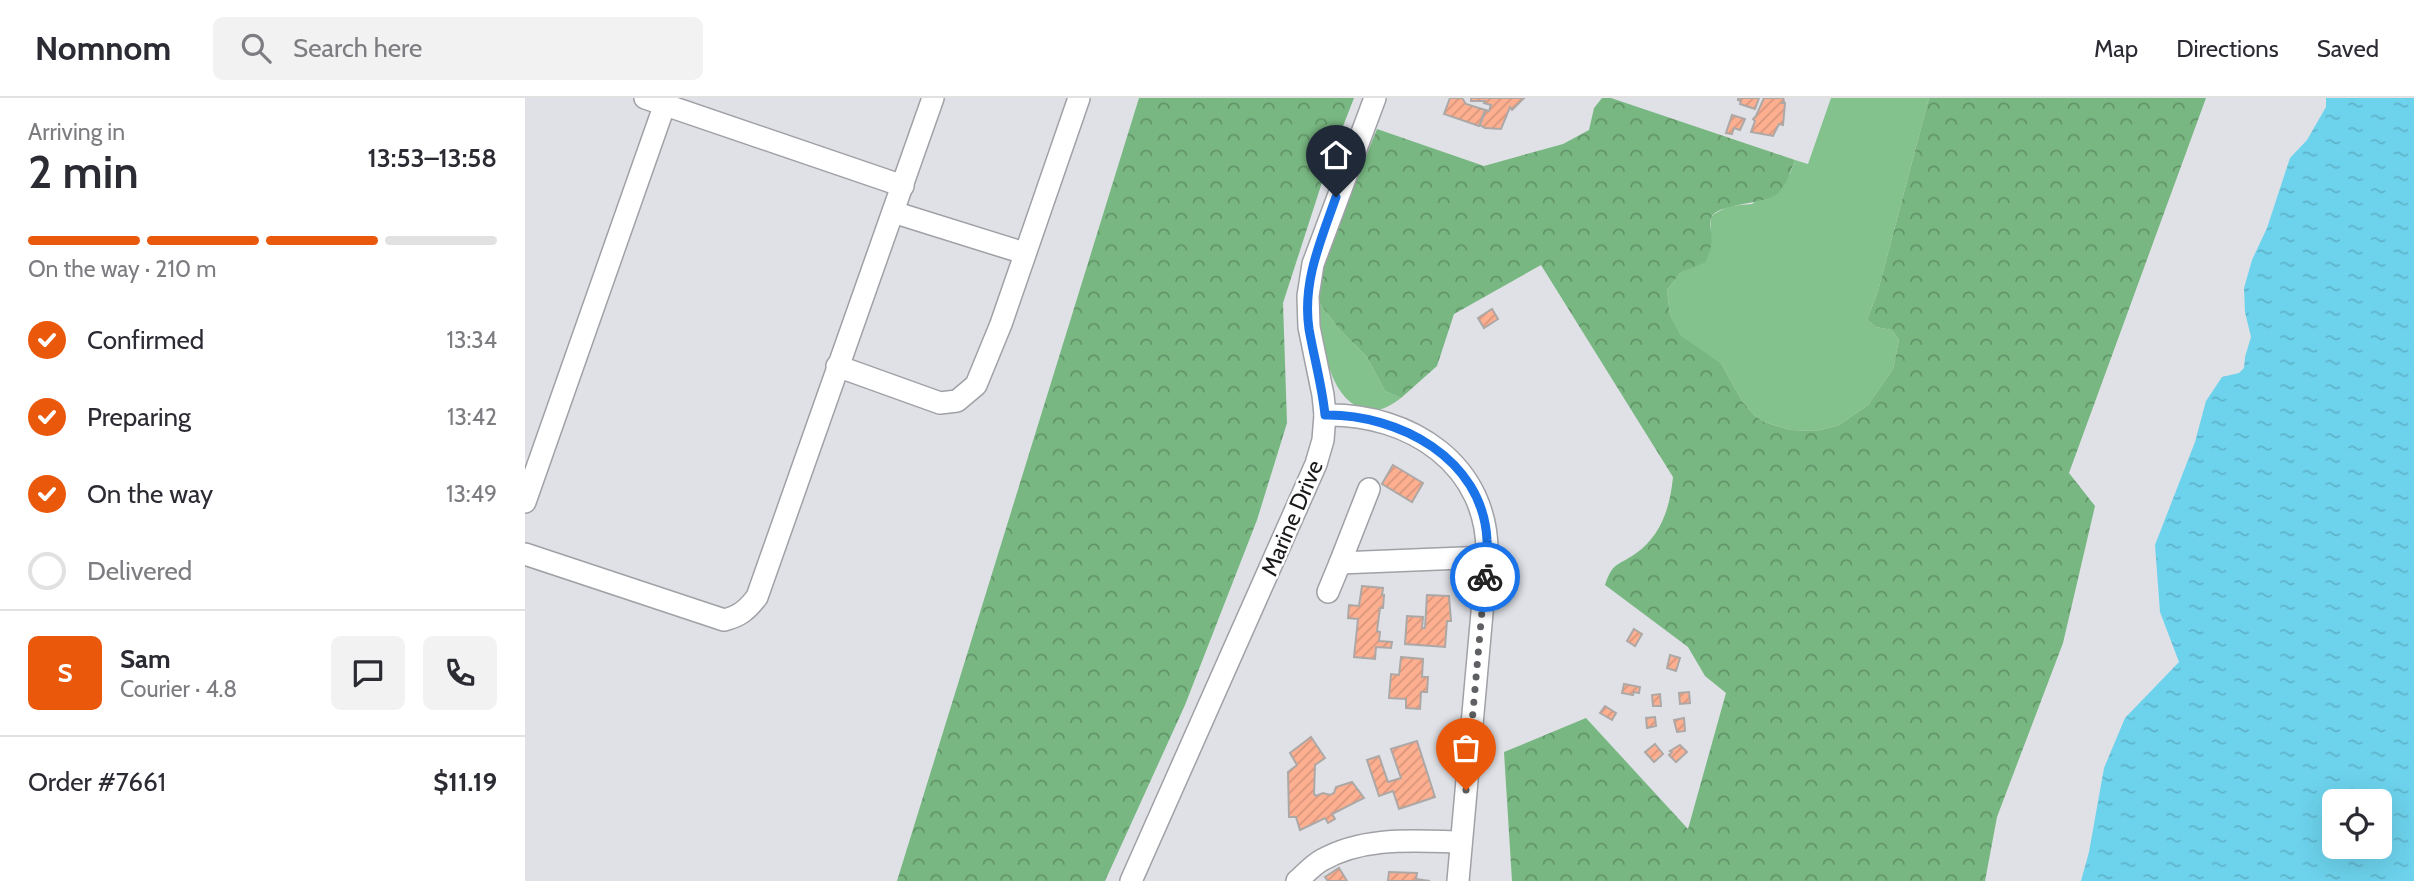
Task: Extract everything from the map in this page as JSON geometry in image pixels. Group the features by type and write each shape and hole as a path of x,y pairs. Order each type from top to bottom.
{"street":[{"path":"527,563 724,620 738,617 748,609 757,597 933,98"},
{"path":"838,366 940,403 957,401 977,386 1079,98"},
{"name":"Marine Drive","path":"1131,881 1316,464 1323,440 1325,415 1309,327 1308,296 1313,264 1375,98"},
{"path":"525,502 659,100 903,186"},
{"path":"893,212 1024,254"},
{"path":"1325,415 1358,418 1390,426 1415,436 1443,453 1460,469 1474,493 1483,519 1487,556 1458,881"},
{"path":"1328,592 1370,489"},
{"path":"1340,563 1487,556"},
{"path":"1297,881 1321,861 1349,848 1385,841 1461,842"}],"green space":[{"path":"1139,98 1354,98 1326,170 1283,303 1287,423 1257,520 1185,705 1105,881 897,881"},
{"path":"1602,98 1611,98 1795,160 1786,183 1777,194 1715,213 1711,218 1711,243 1706,262 1680,273 1667,290 1670,315 1681,336 1721,363 1742,401 1754,415 1764,422 1790,430 1817,431 1839,425 1868,405 1893,369 1899,340 1892,330 1876,327 1867,320 1878,291 1929,98 2206,98 2069,473 2095,506 2063,643 1997,817 1985,881 1512,881 1504,752 1586,718 1688,829 1726,693 1705,676 1688,647 1605,585 1613,569 1644,547 1658,530 1667,510 1673,477 1541,265 1454,314 1437,366 1401,398 1385,391 1367,357 1339,329 1317,300 1326,255 1377,129 1484,166 1563,144 1589,130 1594,108"},
{"path":"1831,98 1929,98 1878,291 1867,320 1876,327 1892,330 1899,340 1893,369 1868,405 1839,425 1817,431 1790,430 1764,422 1754,415 1742,401 1721,363 1681,337 1670,315 1667,290 1680,273 1706,261 1711,245 1711,218 1714,214 1729,206 1752,204 1790,174 1795,160 1808,164"},
{"path":"1317,300 1339,329 1367,357 1385,391 1401,398 1385,408 1368,410 1356,406 1345,397 1331,373"}],"water":[{"path":"2326,98 2414,98 2414,881 2081,881 2104,768 2125,718 2179,662 2160,612 2155,545 2195,442 2206,401 2222,377 2239,373 2244,368 2251,337 2245,312 2244,288 2290,158 2307,140 2326,107"}],"building":[{"path":"1450,98 1462,98 1466,104 1485,110 1479,126 1444,114"},
{"path":"1471,98 1524,98 1512,110 1510,107 1501,129 1480,125 1491,105 1484,103 1485,101 1471,101"},
{"path":"1738,98 1759,98 1755,109 1740,104"},
{"path":"1764,98 1783,98 1782,103 1785,103 1783,125 1779,124 1773,136 1751,132 1755,121 1753,119"},
{"path":"1732,115 1745,119 1740,130 1734,128 1732,134 1726,133"},
{"path":"1492,309 1498,319 1484,328 1478,318"},
{"path":"1393,465 1423,483 1412,502 1382,484"},
{"path":"1362,586 1383,588 1383,608 1380,608 1377,631 1380,632 1379,641 1392,642 1391,648 1376,647 1375,659 1354,657 1358,619 1348,618 1349,605 1359,606"},
{"path":"1427,595 1449,596 1451,621 1447,621 1445,647 1405,644 1407,616 1423,617 1422,628 1425,628"},
{"path":"1634,629 1642,634 1635,646 1627,641"},
{"path":"1670,655 1680,658 1676,671 1667,668"},
{"path":"1401,657 1423,659 1422,677 1428,677 1427,692 1421,692 1420,709 1406,708 1406,699 1389,698 1391,674 1399,675"},
{"path":"1624,684 1640,687 1639,693 1622,693"},
{"path":"1689,692 1690,703 1680,704 1679,693"},
{"path":"1660,694 1661,706 1653,706 1652,695"},
{"path":"1605,706 1616,713 1612,720 1600,713"},
{"path":"1655,717 1656,726 1647,728 1646,718"},
{"path":"1684,718 1685,731 1677,732 1674,720"},
{"path":"1311,737 1325,758 1315,765 1314,794 1330,795 1336,787 1352,782 1364,798 1332,814 1335,819 1328,823 1325,818 1300,830 1296,817 1289,817 1288,772 1297,765 1290,753"},
{"path":"1417,741 1435,797 1399,809 1393,791 1379,796 1367,760 1379,756 1388,782 1401,778 1391,749"},
{"path":"1655,744 1663,754 1654,762 1645,752"},
{"path":"1680,745 1687,752 1676,762 1669,755 1672,752 1670,751"},
{"path":"1339,868 1347,881 1328,881 1325,877"},
{"path":"1389,872 1417,873 1416,879 1430,881 1388,881"}],"way so far":[{"path":"1466,790 1485,577"}],"route":[{"path":"1336,197 1313,264 1308,296 1309,327 1325,415 1337,414 1399,428 1443,453 1460,469 1474,493 1483,519 1487,539 1485,577"}]}
